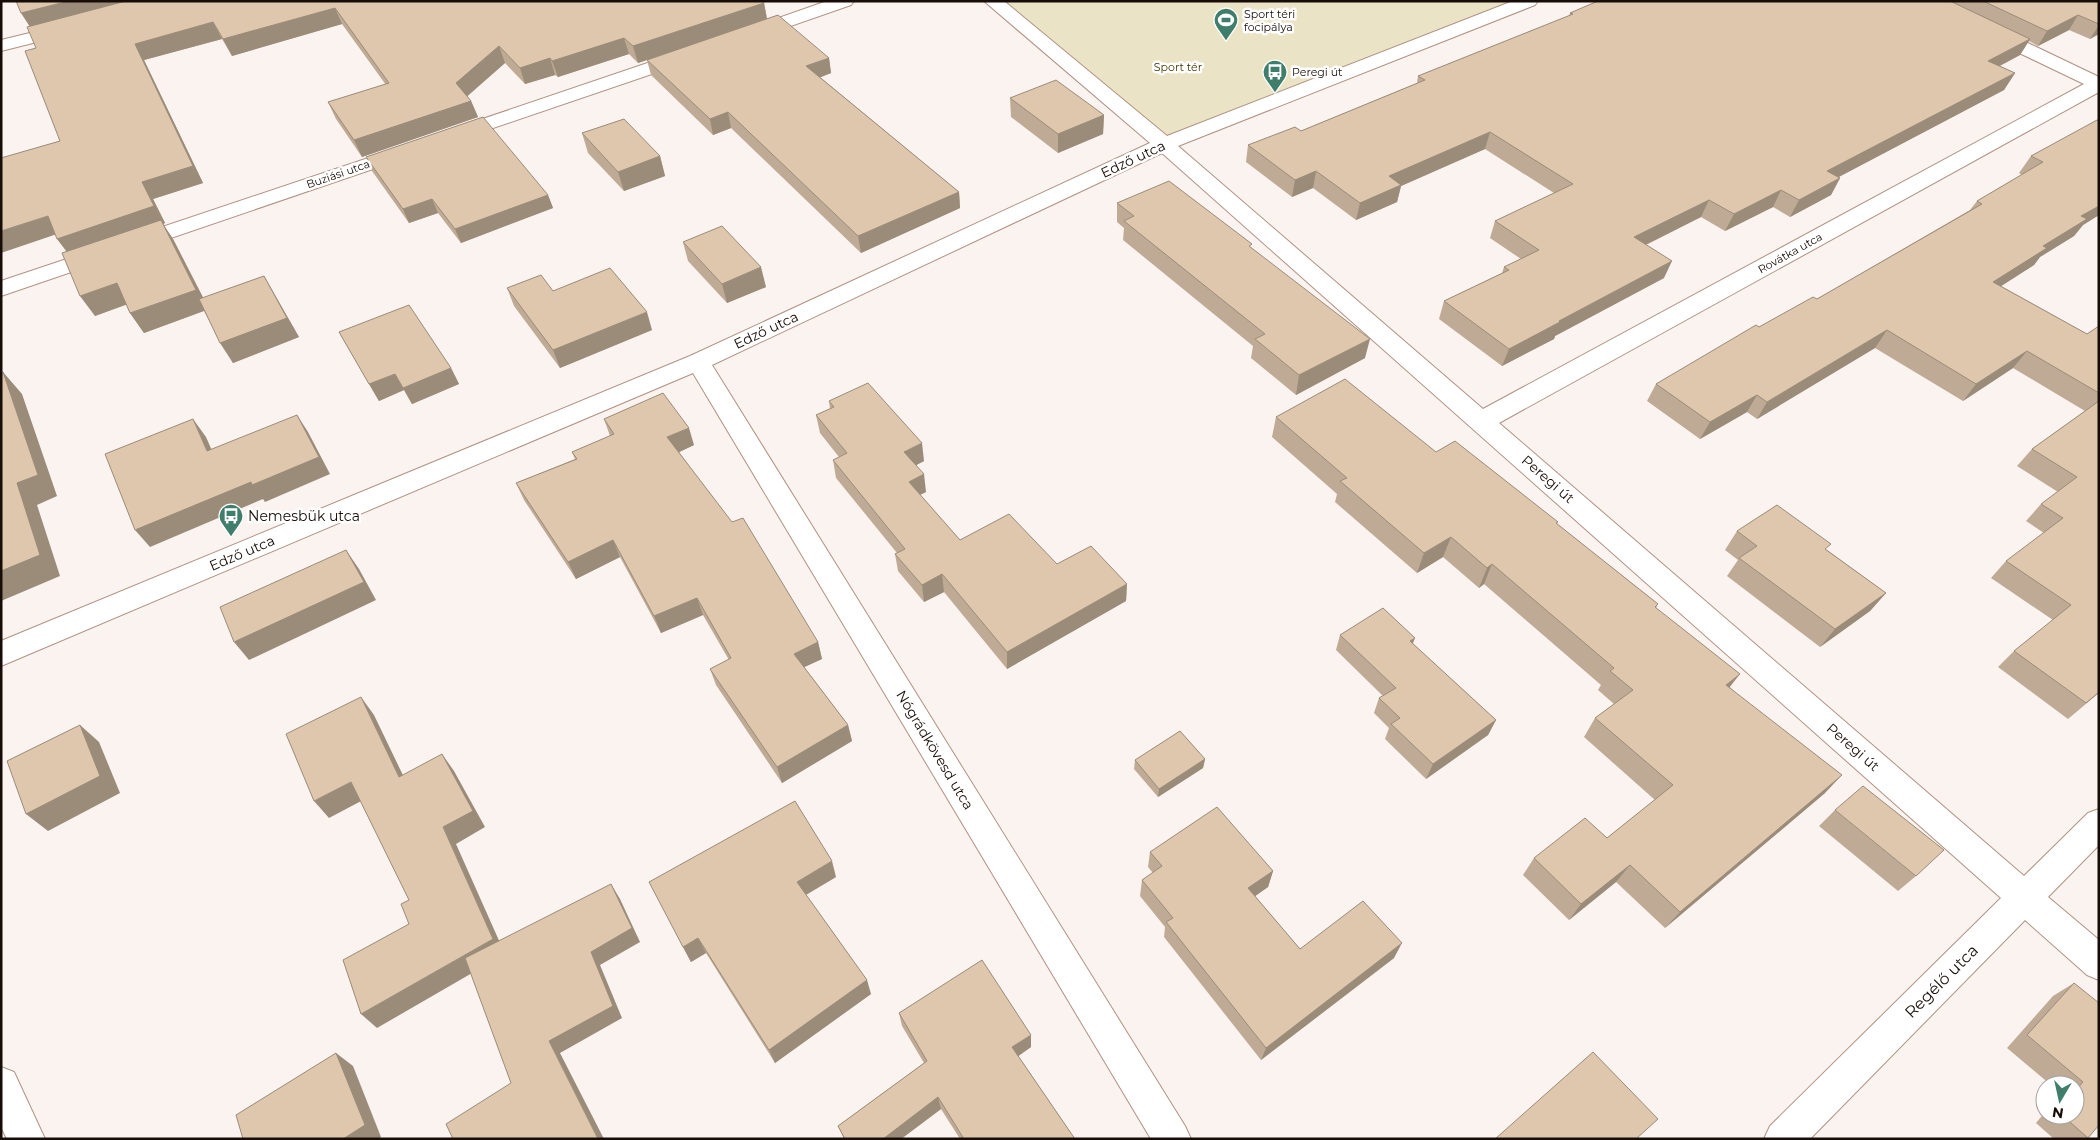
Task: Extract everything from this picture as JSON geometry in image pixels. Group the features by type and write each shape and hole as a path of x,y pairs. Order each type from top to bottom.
{"street":[{"path":"733,40 845,1"},
{"name":"Peregi út","path":"993,1 1164,144 2099,963"},
{"name":"Edző utca","path":"1,654 698,362 1164,144 1529,1"},
{"path":"1925,1 2099,84"},
{"path":"1,46 86,24"},
{"name":"Buziási utca","path":"1,289 705,49"},
{"name":"Rovátka utca","path":"1482,421 2099,84"},
{"name":"Nógrádkövesd utca","path":"698,362 1172,1139"},
{"name":"Regélő utca","path":"1783,1139 2099,823"},
{"path":"1,1085 26,1139"}],"green space":[{"name":"Sport tér","path":"993,1 1529,1 1164,144"}],"building":[{"path":"16,1 69,1 21,13"},
{"path":"126,1 763,1 764,3 633,46 624,38 552,61 550,58 520,68 499,46 456,83 471,101 354,140 328,102 389,83 335,8 223,39 213,22 135,44 193,166 142,182 154,206 57,239 48,216 1,231 1,158 60,141 25,51 36,48 27,27"},
{"path":"1598,1 1950,1 2030,39 1988,61 2015,73 1827,171 1840,178 1799,200 1781,190 1734,214 1709,200 1634,237 1672,261 1509,349 1444,301 1509,270 1504,267 1539,250 1495,221 1573,184 1490,132 1389,176 1401,185 1360,203 1316,171 1295,180 1248,145 1295,127 1301,131 1425,80 1418,76 1573,14 1570,13"},
{"path":"1983,1 2099,1 2099,24 2078,15 2047,31"},
{"path":"778,15 829,58 806,66 959,192 858,236 728,112 710,119 647,60"},
{"path":"1056,80 1104,115 1058,134 1010,98"},
{"path":"483,117 548,195 455,229 432,199 403,209 366,157"},
{"path":"624,119 660,156 618,172 582,133"},
{"path":"2097,120 2099,121 2099,206 2081,216 2087,219 2043,246 2047,248 1993,282 2087,334 2099,326 2099,393 2027,351 1976,384 1887,330 1767,402 1757,395 1710,422 1656,384 1756,325 1759,327 1813,297 1817,299 1982,204 1977,201 2043,162 2031,156"},
{"path":"1169,181 1252,244 1249,246 1370,339 1299,375 1255,339 1265,334 1124,221 1134,216 1117,203"},
{"path":"161,220 196,290 130,313 117,283 80,296 62,253"},
{"path":"722,226 761,267 722,284 683,242"},
{"path":"610,268 647,312 553,350 507,288 541,275 553,291"},
{"path":"264,276 287,318 220,343 199,299"},
{"path":"409,305 451,368 403,388 395,374 369,384 339,332"},
{"path":"3,372 38,475 17,483 40,555 1,571 1,373"},
{"path":"1345,379 1436,452 1455,441 1558,522 1556,523 1658,604 1655,607 1740,674 1726,685 1842,775 1680,912 1630,865 1581,904 1534,858 1585,818 1607,838 1673,785 1595,718 1633,690 1610,671 1614,668 1492,564 1487,568 1451,537 1424,553 1340,481 1347,478 1276,417"},
{"path":"868,383 922,443 904,452 924,474 909,482 960,540 1009,514 1057,564 1091,546 1127,584 1007,652 942,574 922,585 895,554 905,549 833,460 847,453 816,415 834,407 829,401"},
{"path":"663,393 689,428 667,437 732,522 743,518 818,642 794,654 848,725 777,767 710,669 731,658 697,598 654,616 613,540 568,562 516,483 577,459 572,452 614,434 604,419"},
{"path":"2099,401 2099,692 2086,703 2014,651 2071,605 2006,561 2063,518 2041,504 2077,477 2032,449"},
{"path":"297,415 319,457 252,485 251,482 135,530 105,454 193,419 207,451"},
{"path":"1777,505 1831,544 1825,549 1886,593 1835,629 1739,558 1757,546 1737,531"},
{"path":"346,550 364,582 234,642 220,607"},
{"path":"1383,608 1415,638 1410,641 1496,720 1433,764 1391,724 1400,718 1379,698 1396,688 1340,635"},
{"path":"361,697 399,777 442,754 473,811 443,827 493,939 361,1014 343,960 409,924 401,904 409,900 351,782 314,801 286,734"},
{"path":"80,725 100,776 26,814 7,761"},
{"path":"1180,731 1205,759 1159,789 1135,760"},
{"path":"1863,786 1944,850 1916,876 1835,810"},
{"path":"795,801 832,861 797,882 867,980 769,1050 698,938 683,947 649,882"},
{"path":"1217,807 1273,871 1248,888 1300,949 1363,901 1402,943 1266,1048 1166,922 1173,918 1142,880 1162,866 1150,852"},
{"path":"611,884 632,928 591,952 613,1006 549,1041 598,1139 453,1139 446,1124 511,1083 465,958"},
{"path":"982,960 1031,1035 1012,1047 1075,1139 964,1139 938,1097 883,1139 845,1139 838,1126 927,1061 899,1013"},
{"path":"2074,983 2099,1003 2099,1125 2088,1138 2073,1125 2085,1125 2085,1075 2075,1075 2027,1035"},
{"path":"1593,1052 1658,1119 1636,1139 1495,1139"},
{"path":"336,1053 365,1125 343,1139 243,1139 236,1115"}],"place":[{"name":"Sport téri focipálya","path":"1226,41"},
{"name":"Peregi út","path":"1275,93"},
{"name":"Nemesbük utca","path":"231,537"}]}
